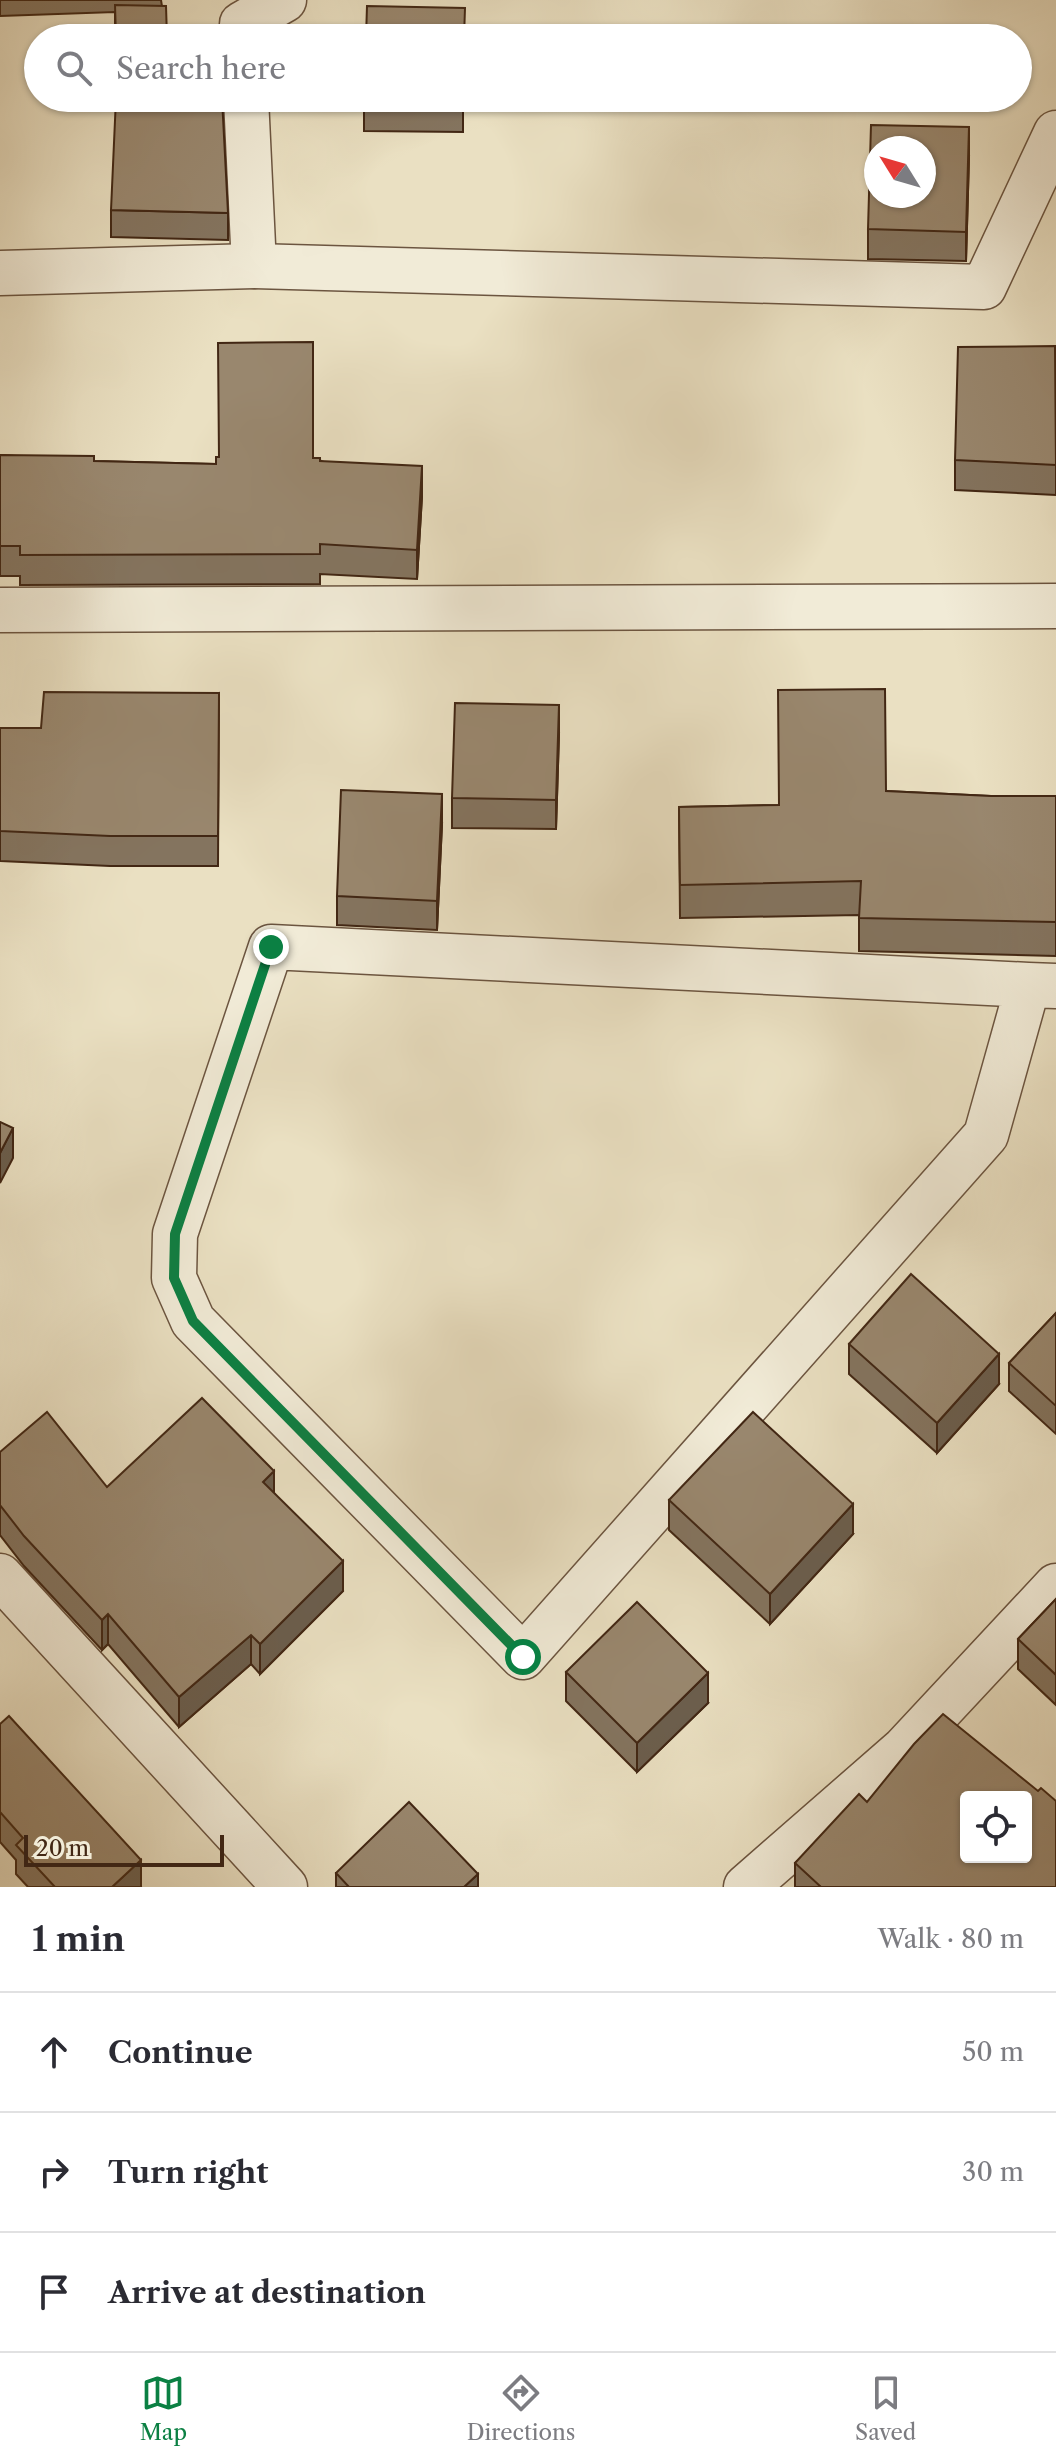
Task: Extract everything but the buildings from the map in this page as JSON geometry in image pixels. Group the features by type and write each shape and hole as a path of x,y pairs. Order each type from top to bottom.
{"street":[{"path":"242,24 284,0"},
{"path":"247,112 254,266"},
{"path":"0,273 254,266 984,287 1056,133"},
{"path":"0,610 1056,606"},
{"path":"271,947 1042,985 986,1135 523,1657 193,1321 174,1278 175,1234 271,947"},
{"path":"0,1576 285,1887"},
{"path":"746,1887 904,1749 1056,1586"}],"route":[{"path":"271,947 175,1234 174,1278 193,1321 523,1657"}]}
